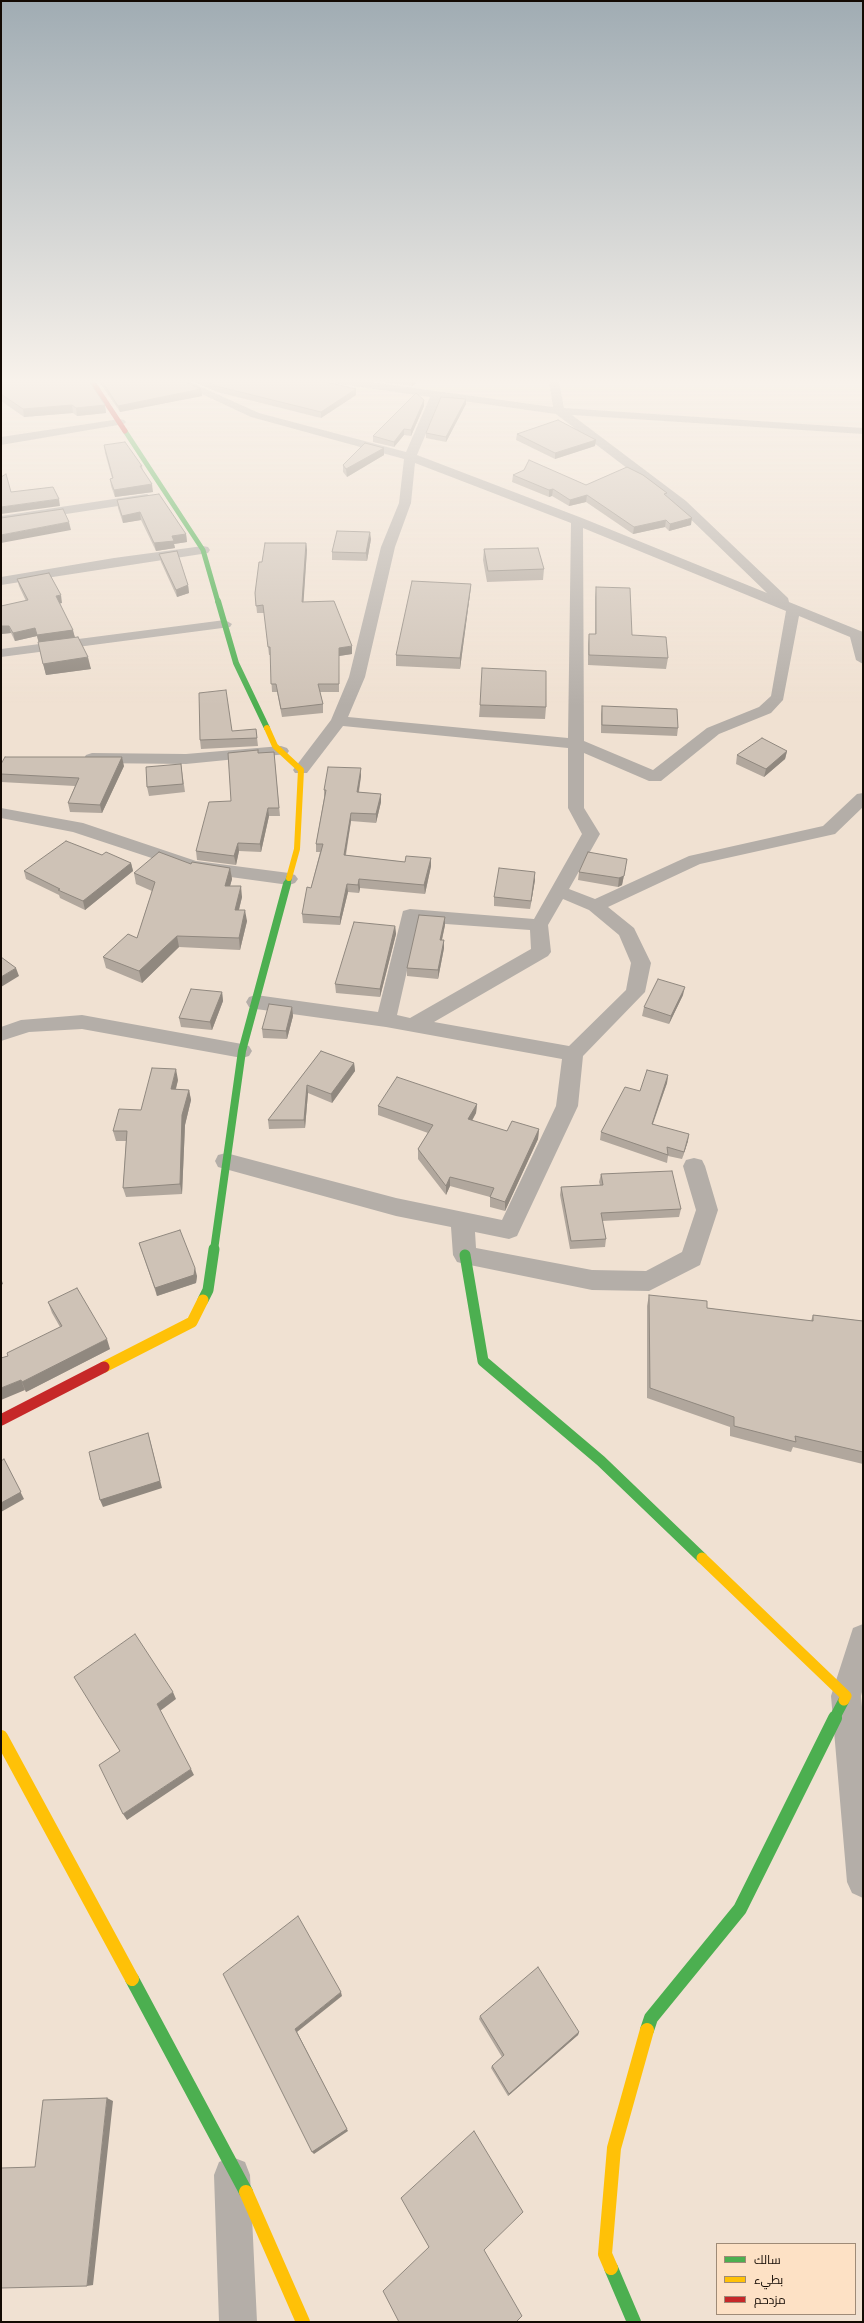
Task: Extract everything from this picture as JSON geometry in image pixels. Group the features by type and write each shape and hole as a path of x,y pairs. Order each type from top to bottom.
{"street":[{"path":"164,489 203,550 236,663 275,746 301,770"},
{"path":"1,1420 192,1322 208,1290 242,1051 297,849 301,770 339,721 357,677 388,547 405,503 406,489"},
{"path":"495,489 577,521 793,610 860,635 863,660"},
{"path":"663,489 682,504 793,610"},
{"path":"1,520 168,495"},
{"path":"413,1025 541,952 539,925 591,834 576,808 577,521"},
{"path":"1,581 114,562 203,550"},
{"path":"339,721 577,744 655,778 714,731 765,710 778,697 793,610"},
{"path":"1,654 225,624"},
{"path":"75,758 186,759 280,751"},
{"path":"595,906 695,860 829,830 863,798"},
{"path":"1,812 77,827 194,866 289,879"},
{"path":"226,1161 396,1207 509,1230 567,1106 573,1054 635,992 641,963 627,932 595,906 559,891"},
{"path":"386,1020 410,915 539,925"},
{"path":"256,1002 386,1020 573,1054"},
{"path":"1,1034 28,1025 82,1022 190,1043 242,1051"},
{"path":"465,1255 592,1280 648,1281 692,1258 707,1210 694,1166"},
{"path":"462,1220 465,1255 483,1361 601,1461 846,1696 863,1882"},
{"path":"634,2322 605,2254 614,2148 651,2018 740,1909 846,1696 863,1638"},
{"path":"1,1737 232,2164 303,2322"},
{"path":"232,2164 238,2322"}],"building":[{"path":"1,489 10,489 11,492 33,489 54,489 59,499 1,507"},
{"path":"554,489 662,489 667,493 664,494 692,518 670,524 666,520 634,527 587,495 570,500"},
{"path":"159,494 186,534 172,536 174,541 154,543 140,512 122,516 117,500"},
{"path":"63,509 69,522 1,535 1,518"},
{"path":"337,531 370,532 366,553 332,552"},
{"path":"265,543 306,543 302,602 334,601 352,646 339,648 339,684 318,684 323,704 281,709 276,684 271,684 270,647 268,647 263,605 256,606 255,593 259,562 262,562"},
{"path":"538,548 544,569 488,571 484,549"},
{"path":"177,551 188,585 176,590 159,554"},
{"path":"49,573 61,595 56,596 73,630 37,635 35,628 13,633 9,626 1,626 1,606 28,600 17,579"},
{"path":"412,581 471,584 460,658 396,655"},
{"path":"596,587 630,588 632,635 666,637 668,658 589,655 589,634 596,634"},
{"path":"78,637 88,657 43,664 38,642"},
{"path":"482,668 546,671 546,707 480,705"},
{"path":"226,690 232,731 256,729 257,738 200,740 199,693"},
{"path":"602,706 677,709 678,728 602,725"},
{"path":"762,738 787,751 766,769 737,755"},
{"path":"258,750 258,753 274,752 279,808 268,808 260,844 238,843 234,856 196,851 209,802 231,801 228,753"},
{"path":"5,757 122,757 100,805 68,803 79,778 1,774 1,764"},
{"path":"181,764 183,784 147,787 146,767"},
{"path":"328,767 361,768 357,792 381,794 376,814 351,813 344,855 405,862 406,856 431,858 424,885 359,879 358,885 347,884 340,917 302,914 307,887 311,888 323,844 316,844 326,790 324,790"},
{"path":"66,841 102,855 106,852 131,863 83,901 58,890 60,889 24,871"},
{"path":"159,852 191,864 192,862 230,868 225,886 241,886 235,910 245,910 239,938 177,936 139,971 103,957 128,934 137,938 155,882 134,873"},
{"path":"588,852 627,859 624,876 619,878 579,872"},
{"path":"499,868 535,872 531,901 494,897"},
{"path":"419,915 445,917 440,940 444,940 438,970 407,968"},
{"path":"354,922 395,926 380,989 335,984"},
{"path":"1,957 16,968 1,977"},
{"path":"658,979 685,987 671,1016 644,1007"},
{"path":"191,989 222,992 210,1022 179,1018"},
{"path":"269,1004 292,1007 286,1031 262,1029"},
{"path":"321,1051 354,1063 331,1094 307,1085 304,1120 268,1120"},
{"path":"152,1068 176,1069 171,1089 189,1090 182,1115 180,1184 123,1188 127,1131 113,1131 119,1109 141,1110"},
{"path":"647,1070 668,1075 652,1124 689,1134 684,1152 667,1147 668,1155 601,1132 625,1087 640,1091"},
{"path":"397,1077 477,1104 468,1119 507,1131 512,1121 539,1129 505,1202 490,1197 494,1188 450,1177 446,1186 418,1149 433,1125 378,1106"},
{"path":"672,1171 681,1209 601,1213 606,1239 571,1241 561,1187 603,1185 601,1174"},
{"path":"180,1230 195,1268 194,1275 155,1288 139,1243"},
{"path":"77,1288 107,1339 22,1382 21,1380 1,1388 1,1358 8,1356 7,1353 62,1326 48,1302"},
{"path":"649,1295 707,1301 707,1308 813,1321 813,1315 863,1321 863,1452 795,1436 796,1442 734,1426 734,1417 650,1388"},
{"path":"148,1433 160,1481 100,1500 89,1452"},
{"path":"4,1459 21,1492 1,1503 1,1461"},
{"path":"135,1634 173,1692 157,1704 191,1769 123,1814 99,1765 120,1751 74,1677"},
{"path":"298,1916 341,1992 295,2029 347,2129 312,2152 223,1974"},
{"path":"538,1967 579,2032 509,2094 492,2066 504,2055 480,2016"},
{"path":"107,2098 87,2286 1,2288 1,2168 35,2167 43,2100"},
{"path":"474,2131 523,2212 484,2250 522,2316 516,2322 399,2322 383,2291 429,2247 401,2198"}],"traffic: fast":[{"path":"163,489 203,550 236,663 267,728"},
{"path":"203,1300 208,1290 242,1051 289,878"},
{"path":"465,1255 483,1361 601,1461 702,1558"},
{"path":"647,2030 651,2018 740,1909 844,1700"},
{"path":"132,1979 246,2192"},
{"path":"611,2268 634,2322"}],"traffic: slow":[{"path":"267,728 275,746 301,770 297,849 289,878"},
{"path":"104,1367 192,1322 203,1300"},
{"path":"702,1558 846,1696 844,1700"},
{"path":"1,1737 132,1979"},
{"path":"611,2268 605,2254 614,2148 647,2030"},
{"path":"246,2192 303,2322"}],"traffic: jam":[{"path":"1,1420 104,1367"}]}
